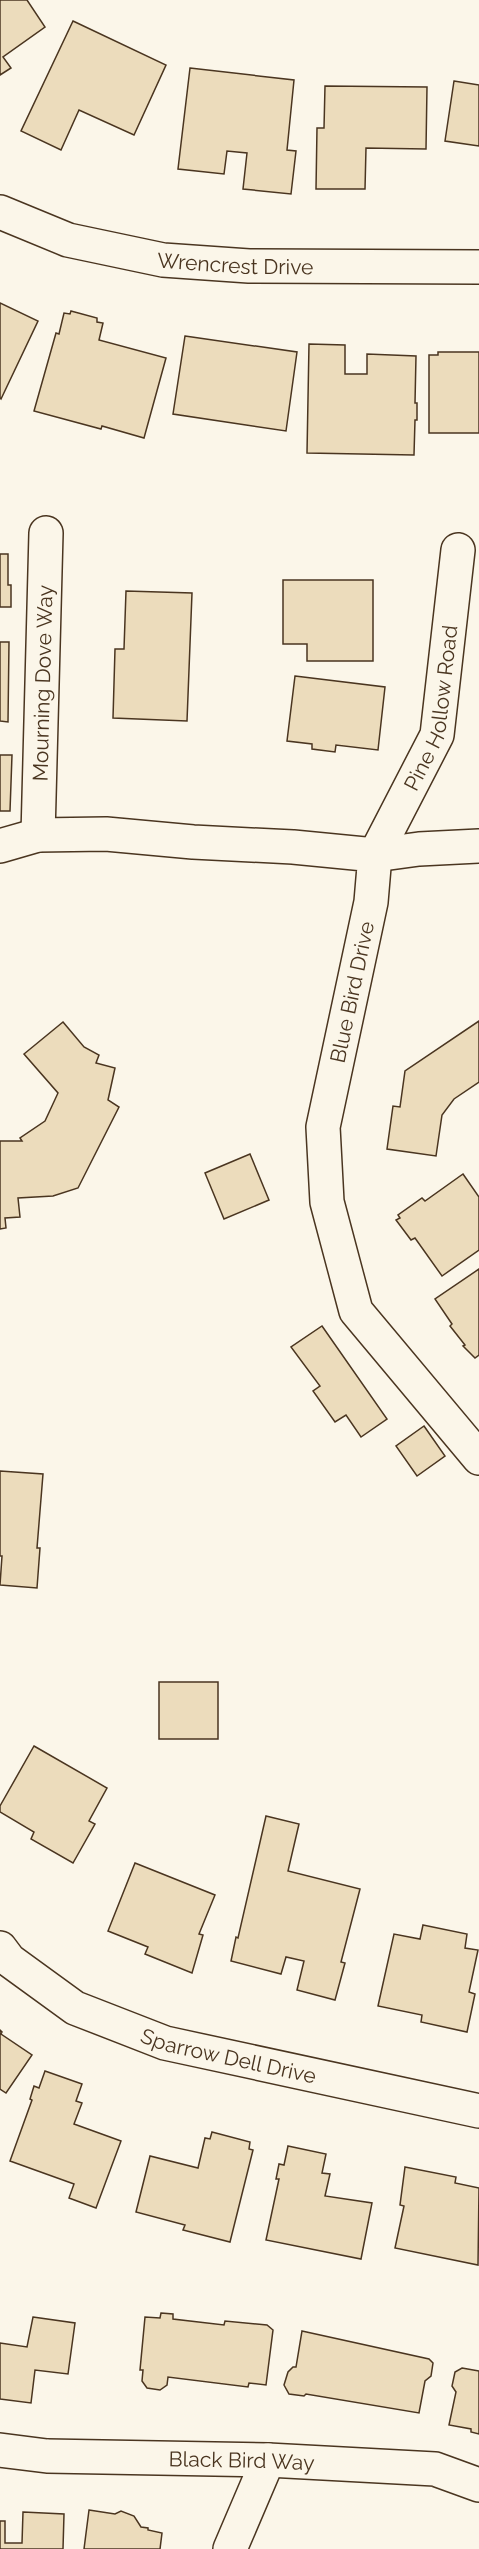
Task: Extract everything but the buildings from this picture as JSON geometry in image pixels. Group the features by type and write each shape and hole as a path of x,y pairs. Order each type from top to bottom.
{"street":[{"name":"Wrencrest Drive","path":"0,212 68,240 163,260 249,266 479,267"},
{"name":"Mourning Dove Way","path":"38,835 46,532"},
{"name":"Pine Hollow Road","path":"375,855 437,735 458,550"},
{"path":"0,846 38,835 106,834 375,855 419,849 479,846"},
{"name":"Blue Bird Drive","path":"375,855 371,902 322,1127 327,1202 356,1311 479,1458"},
{"name":"Sparrow Dell Drive","path":"0,1948 9,1960 75,2008 165,2043 479,2111"},
{"name":"Black Bird Way","path":"0,2450 47,2456 268,2460 435,2469 479,2486"},
{"path":"230,2549 268,2460"}]}
